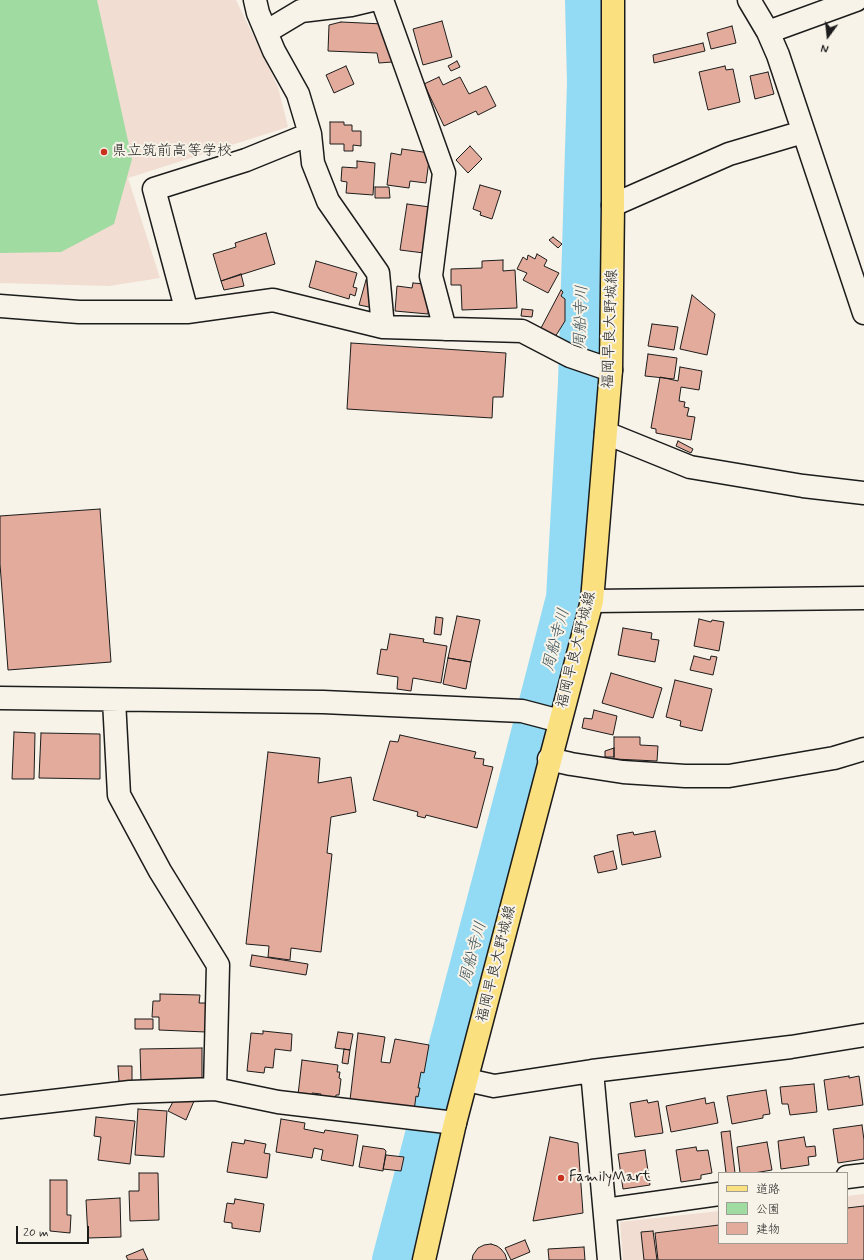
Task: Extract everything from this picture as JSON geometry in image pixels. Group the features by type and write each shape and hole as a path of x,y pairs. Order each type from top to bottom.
{"main road":[{"name":"福岡早良大野城線","path":"424,1260 455,1123 592,600 611,370 613,0"}],"street":[{"path":"255,0 258,13 274,51 298,94 310,134 313,163 328,201 378,273 382,327"},
{"path":"266,32 301,11 351,5 372,0"},
{"path":"382,0 444,174 431,276 445,329"},
{"path":"749,0 768,32 778,55 864,314"},
{"path":"768,32 856,0"},
{"path":"613,205 730,154 803,132"},
{"path":"187,312 154,188 246,160 310,134"},
{"path":"0,306 79,312 187,312 273,300 382,327 522,331 570,356 611,370"},
{"path":"606,433 690,467 803,486 864,493"},
{"path":"592,600 864,598"},
{"path":"0,698 323,702 522,711 560,721"},
{"path":"114,700 119,795 160,871 218,965 215,1089"},
{"path":"550,759 571,764 623,772 685,776 729,776 834,758 864,749"},
{"path":"466,1080 494,1086 592,1071 792,1047 864,1035"},
{"path":"592,1071 609,1260"},
{"path":"0,1107 130,1092 215,1089 278,1102 455,1123"},
{"path":"848,1178 864,1175"},
{"path":"605,1210 718,1194"}],"shaded area":[{"name":"県立筑前高等学校","path":"0,0 236,0 278,87 288,127 128,178 160,278 109,286 0,283"},
{"path":"864,1194 864,1260 623,1260 620,1222 718,1211 718,1244 848,1244 848,1196"}],"green space":[{"path":"0,0 97,0 132,159 114,224 61,252 0,253"}],"building":[{"path":"442,21 452,57 423,65 413,29"},
{"path":"341,22 383,24 388,27 392,62 379,63 377,53 328,51 329,25"},
{"path":"732,26 736,43 711,49 707,33"},
{"path":"703,43 705,51 654,63 653,55"},
{"path":"457,61 460,67 451,71 448,66"},
{"path":"346,66 354,84 334,93 326,75"},
{"path":"725,66 726,70 733,69 740,102 708,110 699,72"},
{"path":"768,72 774,94 755,99 750,76"},
{"path":"439,77 443,85 460,77 469,94 486,86 496,106 478,115 476,111 444,126 424,84"},
{"path":"330,122 344,122 344,125 352,125 352,131 361,131 361,146 353,145 353,151 344,151 344,144 330,144"},
{"path":"470,146 482,159 468,173 456,160"},
{"path":"402,149 430,153 426,183 410,181 409,188 387,185 391,153 401,155"},
{"path":"357,161 375,163 373,195 346,193 347,182 341,181 342,167 357,168"},
{"path":"480,185 501,191 492,219 480,215 481,212 473,209"},
{"path":"375,187 389,187 390,198 375,198"},
{"path":"407,204 430,207 424,253 400,250"},
{"path":"266,233 275,264 221,281 213,254 236,247 235,243"},
{"path":"553,237 562,244 558,248 549,240"},
{"path":"537,254 547,260 544,266 559,273 548,293 523,280 527,273 517,269 523,257 527,260 528,255 535,259"},
{"path":"503,260 503,271 515,270 517,308 462,310 461,285 451,285 451,269 482,268 482,261"},
{"path":"316,261 357,273 353,287 357,288 355,296 350,294 349,299 309,287"},
{"path":"241,274 244,286 224,290 221,281"},
{"path":"366,280 374,284 374,308 359,305"},
{"path":"413,283 425,284 431,289 428,314 395,311 397,286 412,288"},
{"path":"561,290 563,292 561,296 565,299 565,321 555,337 541,328"},
{"path":"692,295 715,314 707,355 680,349"},
{"path":"522,309 533,310 532,317 521,316"},
{"path":"652,324 678,327 674,350 648,346"},
{"path":"351,343 506,353 503,397 493,397 492,418 347,409"},
{"path":"648,354 677,358 674,379 645,376"},
{"path":"680,367 702,371 699,390 681,387 679,401 685,402 684,407 689,408 687,416 695,417 691,440 656,433 656,429 651,428 660,377 678,381"},
{"path":"678,441 693,449 691,453 676,446"},
{"path":"100,509 111,662 8,670 0,564 0,516"},
{"path":"457,616 480,620 471,662 448,658"},
{"path":"436,617 443,618 441,635 434,634"},
{"path":"699,619 711,622 712,620 724,622 719,651 694,646"},
{"path":"623,628 652,633 651,639 659,640 655,662 618,655"},
{"path":"390,634 424,639 423,642 447,646 441,683 413,678 411,691 397,689 398,677 377,674 381,649 387,650"},
{"path":"694,656 710,660 711,656 717,657 713,675 690,670"},
{"path":"448,658 471,662 466,689 443,684"},
{"path":"611,673 662,688 653,718 602,703"},
{"path":"675,680 712,689 702,731 680,726 681,721 666,717"},
{"path":"594,710 617,716 613,735 582,728 584,718 592,719"},
{"path":"14,732 35,733 34,779 12,779"},
{"path":"41,733 100,734 100,779 39,778"},
{"path":"400,735 476,752 474,758 484,759 483,765 493,767 477,828 426,815 425,818 417,816 418,812 373,800 390,741 398,742"},
{"path":"614,737 640,737 640,745 658,746 657,761 614,759"},
{"path":"614,748 614,757 605,757 605,751"},
{"path":"268,752 320,758 318,783 351,777 356,812 331,817 327,853 332,854 321,952 291,948 290,960 268,957 269,946 246,944"},
{"path":"655,831 661,857 622,865 617,835 633,832 634,835"},
{"path":"613,851 617,869 598,873 594,856"},
{"path":"252,955 308,964 306,975 250,966"},
{"path":"160,994 200,995 199,1003 207,1003 206,1032 159,1030 159,1017 152,1017 153,1001 160,1001"},
{"path":"135,1019 153,1019 153,1029 135,1029"},
{"path":"263,1031 292,1034 291,1051 275,1049 273,1068 265,1067 264,1073 247,1071 251,1033 263,1034"},
{"path":"338,1032 353,1034 350,1050 335,1048"},
{"path":"358,1033 385,1037 381,1062 390,1063 395,1039 429,1045 424,1073 421,1072 418,1088 420,1088 418,1097 416,1096 414,1111 350,1100"},
{"path":"202,1048 202,1081 141,1082 140,1049"},
{"path":"344,1049 350,1050 348,1064 342,1063"},
{"path":"302,1060 338,1065 337,1072 340,1072 339,1078 341,1079 339,1095 336,1095 335,1100 320,1098 321,1094 312,1093 312,1097 298,1095"},
{"path":"118,1066 132,1066 132,1082 119,1082"},
{"path":"849,1076 849,1078 859,1076 863,1105 828,1110 824,1080"},
{"path":"814,1084 817,1112 790,1115 788,1104 782,1104 780,1087"},
{"path":"766,1090 770,1114 763,1115 763,1118 732,1124 727,1096"},
{"path":"705,1098 706,1104 714,1102 718,1123 671,1132 666,1106"},
{"path":"174,1100 194,1101 186,1120 168,1111"},
{"path":"647,1100 648,1103 658,1101 663,1133 635,1137 630,1103"},
{"path":"138,1109 167,1111 164,1157 135,1155"},
{"path":"96,1117 135,1121 130,1164 98,1160 101,1137 94,1136"},
{"path":"281,1119 305,1123 304,1129 324,1133 325,1130 358,1135 353,1166 321,1160 323,1150 314,1148 312,1158 276,1152"},
{"path":"862,1125 864,1159 838,1163 833,1129"},
{"path":"730,1131 735,1172 726,1172 721,1132"},
{"name":"FamilyMart","path":"550,1137 578,1143 583,1213 533,1221"},
{"path":"804,1137 806,1147 815,1146 816,1156 808,1157 809,1165 781,1169 778,1141"},
{"path":"245,1140 266,1144 264,1153 270,1154 267,1178 227,1172 232,1142 244,1144"},
{"path":"767,1142 772,1170 760,1172 740,1172 737,1147"},
{"path":"363,1146 384,1149 386,1151 383,1171 359,1167"},
{"path":"696,1147 697,1151 708,1150 712,1173 701,1175 701,1179 681,1182 676,1150"},
{"path":"645,1150 650,1185 623,1189 618,1154"},
{"path":"386,1155 404,1157 401,1171 383,1169"},
{"path":"139,1173 158,1173 159,1220 130,1221 129,1191 139,1191"},
{"path":"50,1180 67,1180 67,1215 71,1215 70,1233 50,1231"},
{"path":"120,1198 121,1237 88,1238 86,1200"},
{"path":"235,1199 264,1204 260,1232 232,1228 232,1223 224,1222 227,1203 234,1204"},
{"path":"864,1206 864,1260 658,1260 655,1233 718,1225 718,1244 848,1244 848,1208"},
{"path":"653,1231 657,1260 644,1260 641,1232"},
{"path":"525,1240 530,1252 511,1260 505,1248"},
{"path":"491,1244 501,1249 507,1260 472,1260 473,1255 478,1248"},
{"path":"584,1247 585,1260 549,1260 548,1249"},
{"path":"143,1249 148,1260 128,1260 126,1256"}],"waterway":[{"name":"周船寺川","path":"394,1260 568,598 580,383 589,83 587,0"}],"place":[{"name":"県立筑前高等学校","path":"104,152"},
{"name":"FamilyMart","path":"561,1178"}]}
